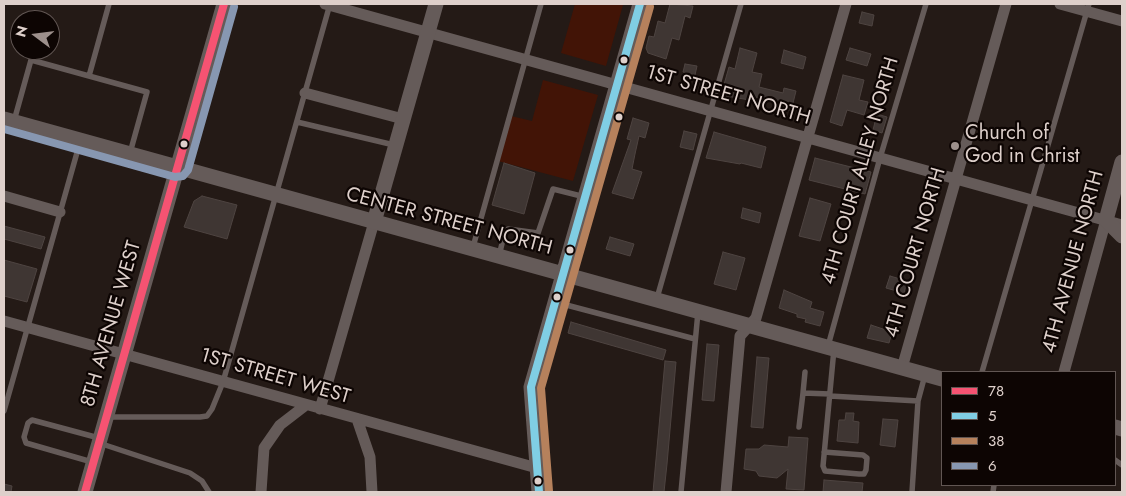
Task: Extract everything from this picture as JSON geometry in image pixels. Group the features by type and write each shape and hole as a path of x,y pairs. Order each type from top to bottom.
{"street":[{"name":"8TH AVENUE WEST","path":"85,492 224,4"},
{"name":"1ST STREET NORTH","path":"328,4 1122,225"},
{"path":"320,408 436,4"},
{"path":"539,492 532,387 640,4"},
{"path":"726,492 740,336 756,318 846,4"},
{"name":"4TH COURT NORTH","path":"902,368 1006,4"},
{"path":"1060,4 1088,8 1122,21"},
{"path":"305,93 403,119"},
{"name":"CENTER STREET NORTH","path":"9,120 941,379"},
{"name":"4TH AVENUE NORTH","path":"1064,371 1122,162"},
{"path":"4,196 60,212"},
{"path":"1106,220 1122,236"},
{"name":"1ST STREET WEST","path":"4,322 537,468"},
{"path":"261,492 264,448 280,425 306,405"},
{"path":"357,420 370,458 372,492"}],"lane":[{"path":"89,76 108,4"},
{"path":"107,417 207,416 223,382 297,122 328,4"},
{"path":"472,249 541,4"},
{"path":"656,300 741,4"},
{"name":"4TH COURT ALLEY NORTH","path":"824,452 830,395 831,349 880,158 926,4"},
{"path":"982,371 1088,8"},
{"path":"9,120 32,60 147,92 130,153"},
{"path":"297,122 396,146"},
{"path":"4,411 80,140"},
{"path":"499,256 505,231 508,229 538,233 553,188 585,197"},
{"path":"555,302 695,339"},
{"path":"681,492 698,312"},
{"path":"800,427 805,372"},
{"path":"912,492 918,402 925,375"},
{"path":"803,393 918,402"},
{"path":"94,462 26,443 24,436 30,421 34,420 100,441 190,473 202,481 209,492"},
{"path":"824,452 863,455 867,458 866,470 864,474 825,471 824,452"}],"shaded area":[{"path":"575,4 623,5 606,66 561,53"},
{"path":"543,80 598,95 573,181 498,161 511,116 532,121"}],"building":[{"path":"670,4 693,6 690,18 685,16 679,40 672,38 666,59 648,53 646,48 649,36 654,37 658,21 665,23"},
{"path":"862,12 874,15 872,26 859,23"},
{"path":"740,48 757,53 752,72 762,74 759,87 783,93 784,88 796,91 791,111 779,108 780,104 756,97 755,101 721,95 729,67 735,69"},
{"path":"850,48 871,54 867,66 846,60"},
{"path":"784,50 806,57 803,69 781,63"},
{"path":"685,64 697,66 695,75 683,72"},
{"path":"843,75 864,80 859,100 868,102 864,115 847,110 842,126 830,122"},
{"path":"877,114 887,117 882,133 873,130"},
{"path":"633,118 649,123 645,138 639,136 635,154 632,169 642,172 633,199 612,193 631,140 627,139"},
{"path":"684,131 697,134 693,150 680,147"},
{"path":"714,132 766,147 761,168 706,158"},
{"path":"815,158 871,172 865,194 809,180"},
{"path":"504,163 535,173 524,214 492,205"},
{"path":"202,196 237,205 227,239 184,227 194,201"},
{"path":"810,198 831,204 820,241 799,236"},
{"path":"743,208 761,213 759,223 741,218"},
{"path":"4,226 45,237 41,249 4,239"},
{"path":"610,237 634,244 630,256 606,249"},
{"path":"723,252 745,258 736,290 714,284"},
{"path":"4,260 37,269 27,302 4,296"},
{"path":"890,276 907,281 904,293 886,288"},
{"path":"784,290 812,302 810,308 824,312 820,326 805,322 806,319 797,317 797,314 779,308"},
{"path":"571,322 666,350 663,360 568,333"},
{"path":"871,325 892,332 889,343 867,338"},
{"path":"707,344 719,345 714,401 702,400"},
{"path":"757,357 769,358 763,428 751,427"},
{"path":"665,361 676,362 667,464 664,492 653,492"},
{"path":"846,413 854,413 853,421 859,422 858,443 837,441 839,420 845,420"},
{"path":"883,419 898,420 895,447 880,445"},
{"path":"789,437 808,438 804,490 786,489 788,469 777,478 759,476 756,471 744,469 746,449 759,449 764,445 788,447"},
{"path":"824,480 863,483 862,492 823,492"},
{"path":"4,484 12,486 11,492 4,492"}],"transit line":[{"name":"78","path":"85,492 224,4"},
{"name":"5","path":"539,492 531,387 640,4"},
{"name":"6","path":"4,129 175,177 183,176 188,170 234,7"},
{"name":"38","path":"549,491 541,388 650,7"}],"place":[{"name":"Church of God in Christ","path":"955,146"}]}
